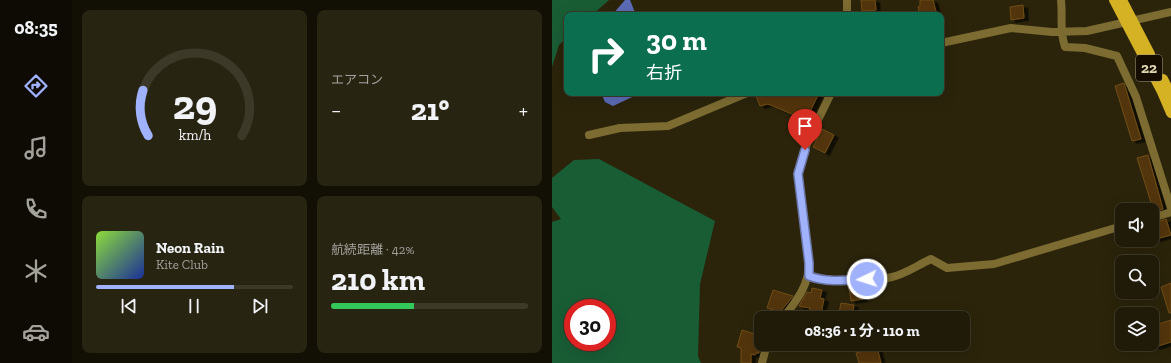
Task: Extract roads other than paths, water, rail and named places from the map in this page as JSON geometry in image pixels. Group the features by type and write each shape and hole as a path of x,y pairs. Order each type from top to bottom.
{"main road":[{"name":"22","path":"1114,0 1130,22 1171,95"},
{"name":"22","path":"1122,0 1130,22 1171,113"}],"street":[{"path":"847,0 847,12"},
{"path":"1061,0 1062,15 1060,32 1064,47 1085,48 1117,56 1136,97 1171,208"},
{"path":"944,42 1011,28 1060,32 1087,31 1171,12"},
{"path":"589,135 620,128 668,126 741,96"},
{"path":"788,311 796,301 809,276 809,263 798,174 800,164 811,135 830,96"},
{"path":"1159,216 1171,212"},
{"path":"809,276 815,279 843,280 892,277 931,260 947,268 994,264 1115,228"},
{"path":"762,363 765,351"}],"water":[{"path":"625,0 630,0 635,12 615,12"},
{"path":"602,96 635,96 613,106 605,102"}]}
